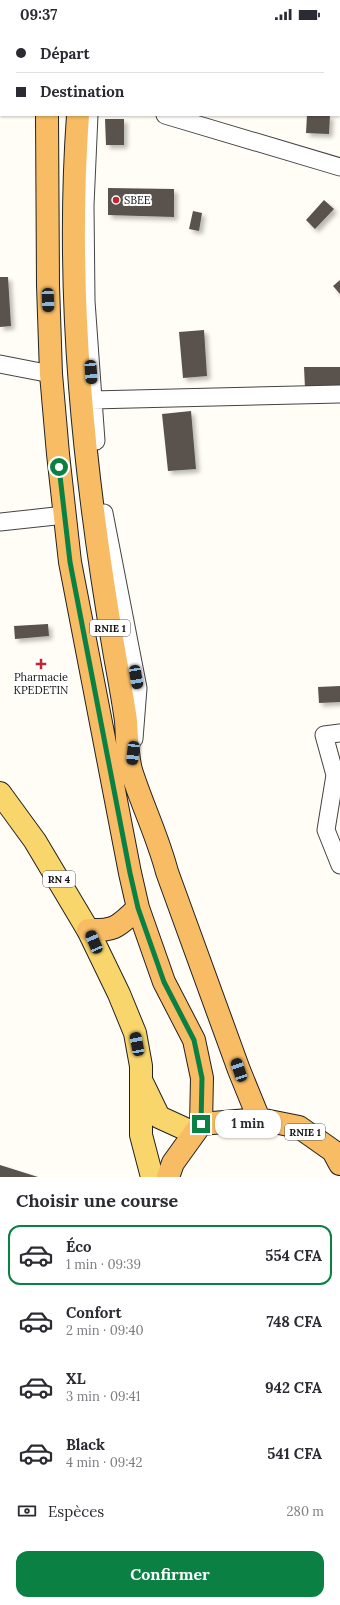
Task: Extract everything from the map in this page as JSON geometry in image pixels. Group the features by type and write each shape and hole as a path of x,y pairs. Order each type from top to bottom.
{"highway":[{"name":"RNIE 1","path":"48,116 47,226 51,374 65,515 73,576 138,908 164,982 194,1040 202,1078 197,1128 258,1119 299,1127 333,1151 340,1164"},
{"name":"RNIE 1","path":"78,116 74,195 74,264 80,400 96,539 124,705 131,769 160,846 167,872 258,1119"},
{"path":"88,930 105,930 117,927 138,908"},
{"path":"168,1177 173,1163 197,1128"}],"main road":[{"name":"RN 4","path":"0,793 39,848 88,930 119,994 135,1033 141,1066 141,1135 152,1177"},
{"name":"RN 4","path":"140,1080 159,1117 197,1128"}],"street":[{"path":"89,116 85,205 85,256 92,400 106,530 138,688 138,706 131,769"},
{"path":"168,116 340,167"},
{"path":"0,364 51,374"},
{"path":"92,400 340,394"},
{"path":"0,522 65,515"},
{"path":"340,733 324,735 335,775 326,830 340,865"}],"building":[{"path":"307,116 330,116 329,134 306,133"},
{"path":"105,119 124,119 124,145 106,145"},
{"path":"108,188 174,189 174,217 108,215"},
{"path":"324,200 334,209 315,229 306,220"},
{"path":"193,211 202,213 199,231 189,229"},
{"path":"0,277 8,277 11,326 0,327"},
{"path":"340,280 340,294 333,286"},
{"path":"204,330 207,376 183,378 179,332"},
{"path":"304,367 340,367 340,387 305,388"},
{"path":"191,411 196,469 168,471 162,414"},
{"path":"48,624 49,636 15,639 14,626"},
{"path":"340,686 340,702 319,703 318,687"},
{"path":"0,1165 38,1177 0,1177"}],"place":[{"name":"SBEE","path":"116,200"},
{"name":"Pharmacie KPEDETIN","path":"41,664"}],"route":[{"path":"59,467 70,562 130,873 138,908 153,954 164,982 194,1040 202,1078 201,1124"}]}
